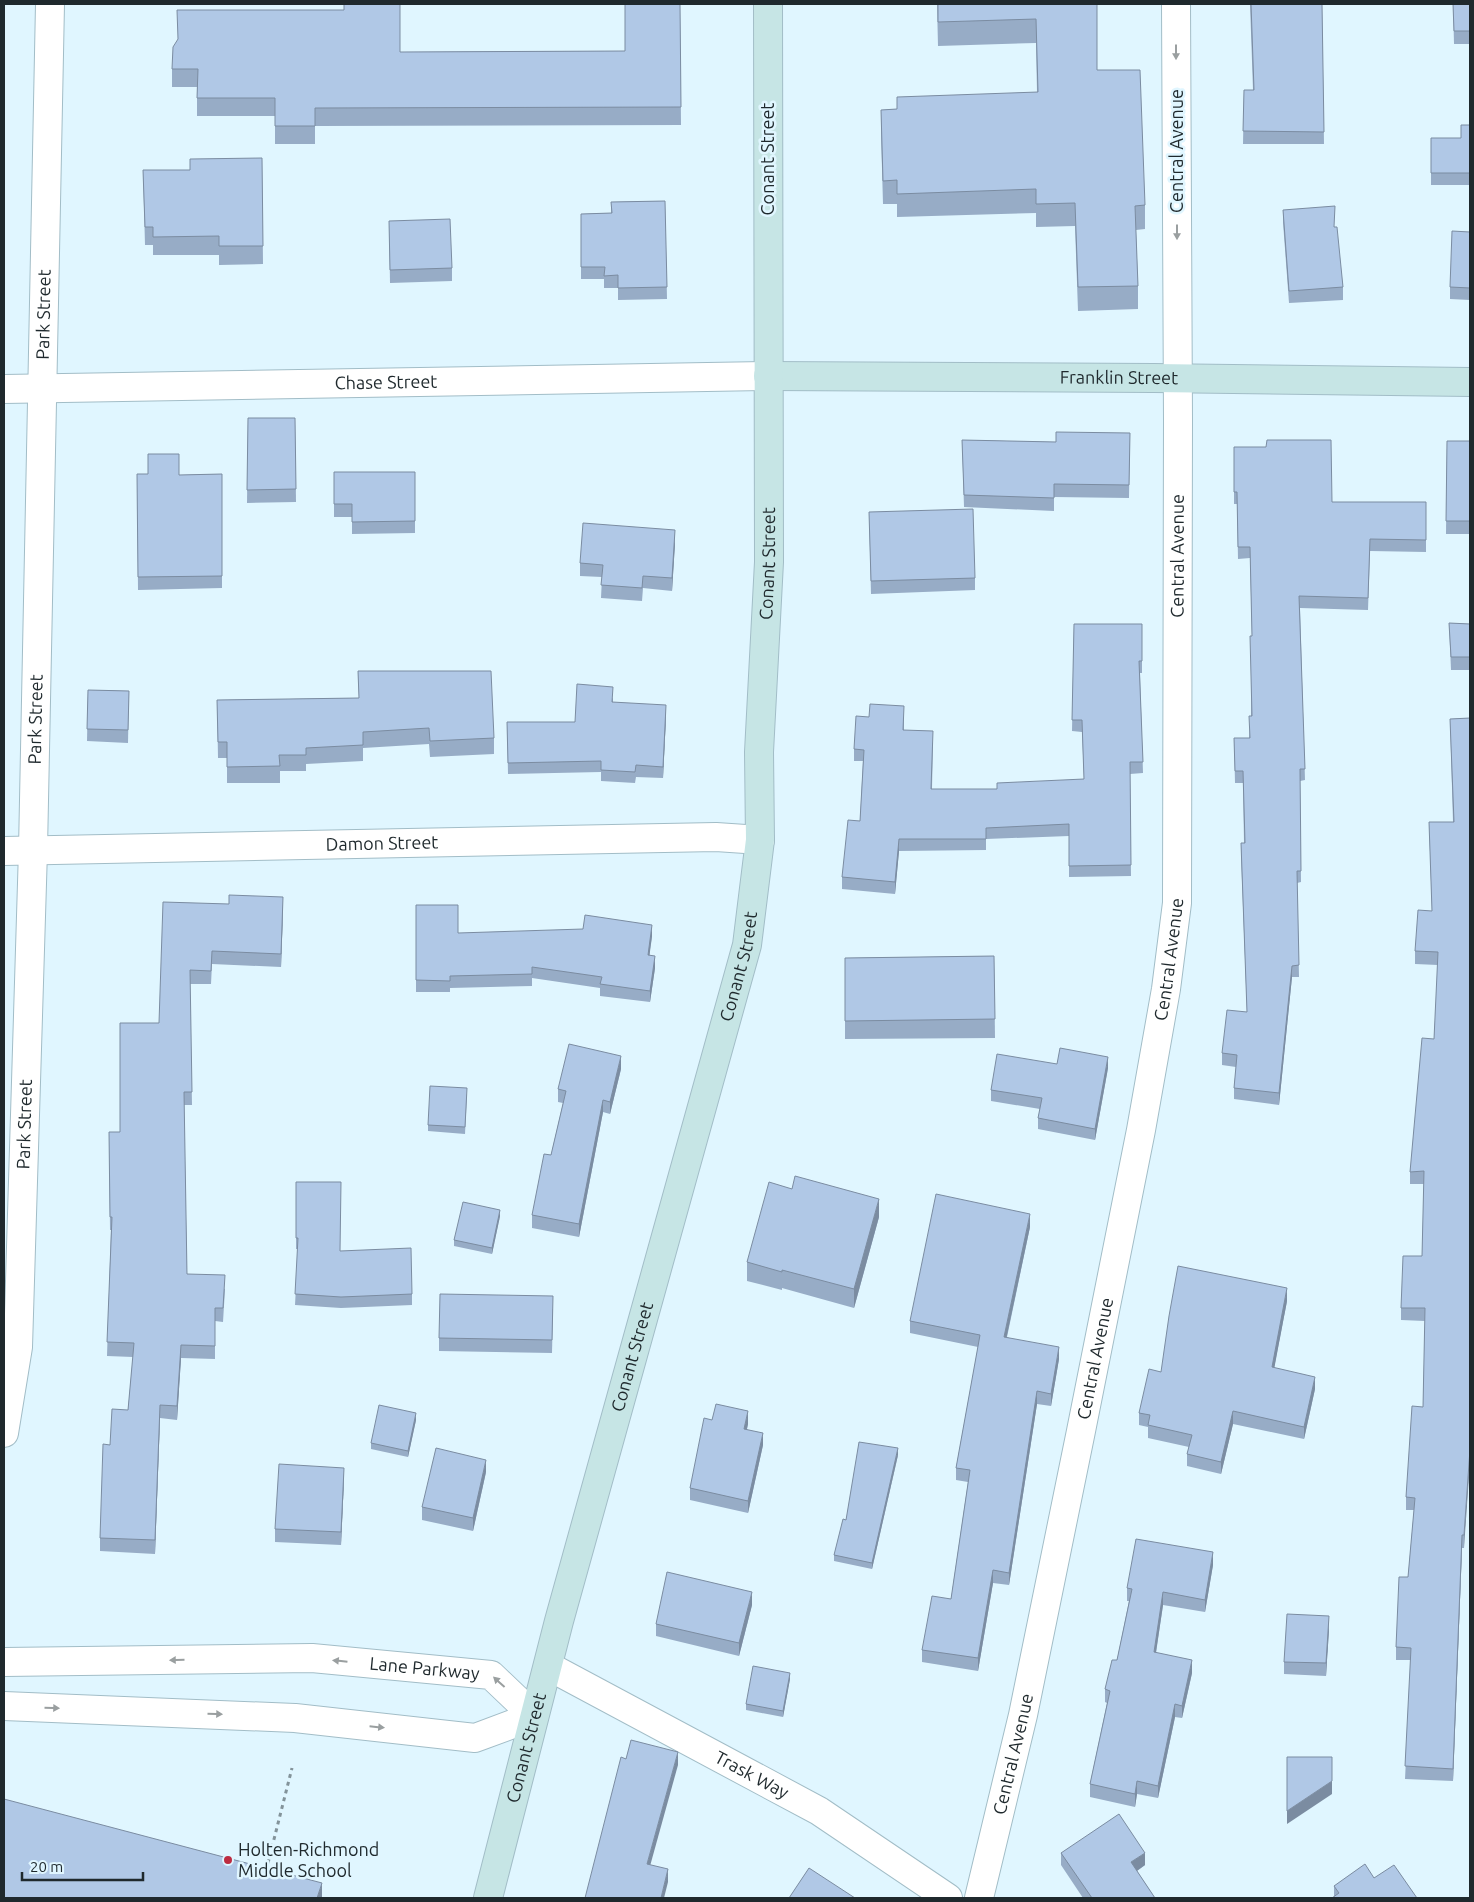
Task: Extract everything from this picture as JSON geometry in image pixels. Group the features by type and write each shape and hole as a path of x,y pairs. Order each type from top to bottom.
{"main road":[{"name":"Conant Street","path":"488,1898 534,1716 747,945 760,840 759,752 769,562 768,4"},
{"name":"Franklin Street","path":"768,376 1178,378 1470,382"}],"street":[{"name":"Park Street","path":"4,1433 18,1347 33,850 50,4"},
{"name":"Central Avenue","path":"979,1898 1031,1673 1141,1130 1166,989 1177,903 1178,378 1176,4"},
{"name":"Chase Street","path":"4,389 768,376"},
{"name":"Damon Street","path":"4,851 716,837 760,840"},
{"name":"Lane Parkway","path":"4,1662 312,1658 491,1675 534,1716"},
{"name":"Trask Way","path":"548,1666 819,1811 948,1898"},
{"path":"4,1706 295,1718 475,1738 534,1716"}],"path":[{"path":"264,1876 292,1768"}],"building":[{"path":"344,4 400,4 400,52 625,51 625,4 680,4 681,107 315,108 315,126 275,126 275,98 197,98 198,69 172,69 173,47 178,39 177,10 344,10"},
{"path":"938,4 1097,4 1097,70 1140,70 1145,205 1135,206 1138,286 1078,287 1075,203 1036,204 1036,189 897,194 897,180 883,181 881,110 897,109 897,97 1038,92 1036,19 938,22"},
{"path":"1251,4 1322,4 1324,132 1243,131 1244,90 1254,90"},
{"path":"1453,4 1470,4 1470,31 1454,31"},
{"path":"1461,125 1470,125 1470,173 1431,173 1431,138 1461,138"},
{"path":"262,158 263,246 219,246 219,236 153,237 153,227 145,227 143,170 190,170 190,159"},
{"path":"665,201 667,287 618,288 618,275 604,276 605,267 581,267 581,214 612,213 611,202"},
{"path":"1335,206 1334,227 1337,227 1343,287 1289,291 1283,210"},
{"path":"450,219 452,268 390,270 389,221"},
{"path":"1452,231 1470,232 1470,288 1450,287"},
{"path":"248,418 295,418 296,489 247,490"},
{"path":"1056,432 1130,433 1129,485 1054,484 1054,498 964,495 962,440 1056,442"},
{"path":"1267,440 1331,440 1332,502 1426,502 1426,540 1370,539 1368,598 1299,596 1305,769 1300,769 1301,871 1297,871 1299,965 1292,966 1279,1093 1234,1088 1237,1055 1222,1053 1227,1010 1247,1012 1241,843 1245,843 1243,771 1235,771 1234,738 1250,738 1249,716 1252,716 1250,547 1238,547 1237,492 1234,492 1234,447 1266,447"},
{"path":"1447,441 1470,441 1470,521 1446,521"},
{"path":"148,454 179,454 179,475 222,474 222,576 138,577 137,474 148,474"},
{"path":"334,472 415,472 415,521 352,522 352,504 334,504"},
{"path":"973,509 975,578 871,581 869,512"},
{"path":"583,523 675,530 672,578 643,576 642,588 601,585 603,565 580,563"},
{"path":"1449,623 1470,624 1470,657 1451,657"},
{"path":"1074,624 1142,624 1142,661 1139,661 1143,762 1130,762 1131,865 1069,866 1069,824 986,828 986,839 899,839 895,882 842,877 848,820 860,821 864,750 854,749 856,716 869,717 870,704 904,706 903,730 933,731 931,789 997,789 997,783 1084,779 1082,720 1072,720"},
{"path":"358,671 491,671 494,738 430,741 429,728 363,732 363,745 306,748 306,755 279,755 280,766 227,767 227,742 218,742 217,700 359,698"},
{"path":"577,684 613,687 612,702 666,705 663,767 636,765 635,772 601,770 601,761 508,763 507,722 575,722"},
{"path":"88,690 129,691 128,730 87,729"},
{"path":"1470,718 1470,1449 1464,1535 1462,1535 1453,1769 1405,1766 1411,1648 1396,1647 1399,1577 1408,1577 1415,1498 1406,1497 1412,1406 1423,1407 1425,1308 1401,1308 1403,1256 1422,1256 1424,1171 1410,1172 1422,1038 1434,1039 1438,952 1415,951 1418,910 1432,911 1429,822 1454,822 1450,719"},
{"path":"229,895 283,897 281,954 212,951 211,971 190,970 192,1092 184,1092 187,1274 225,1275 223,1308 215,1308 215,1346 181,1345 177,1406 160,1405 155,1540 100,1538 103,1444 110,1445 112,1409 128,1410 134,1343 107,1342 112,1217 110,1217 109,1132 120,1132 120,1023 159,1023 163,902 229,904"},
{"path":"416,905 458,905 458,933 583,929 585,915 652,925 648,955 655,956 650,991 600,984 602,977 532,967 532,974 450,976 450,981 416,980"},
{"path":"994,956 995,1019 845,1021 845,958"},
{"path":"569,1044 621,1056 610,1102 603,1100 579,1224 532,1215 544,1154 551,1155 566,1091 558,1089"},
{"path":"1060,1048 1108,1057 1095,1129 1038,1118 1042,1098 991,1090 997,1054 1057,1064"},
{"path":"430,1086 467,1088 465,1127 428,1125"},
{"path":"795,1176 879,1199 854,1289 747,1262 769,1182 792,1189"},
{"path":"296,1182 341,1182 340,1251 411,1248 412,1294 341,1297 295,1294 298,1238 296,1238"},
{"path":"936,1194 1030,1214 1004,1337 1059,1347 1051,1394 1037,1391 1009,1573 993,1570 978,1658 922,1650 932,1596 951,1599 970,1470 956,1468 980,1335 910,1321"},
{"path":"463,1202 500,1210 492,1248 454,1240"},
{"path":"1178,1266 1287,1288 1272,1367 1315,1377 1304,1427 1233,1411 1221,1462 1187,1454 1192,1435 1148,1425 1150,1415 1139,1413 1149,1369 1161,1372"},
{"path":"440,1294 553,1296 552,1340 439,1338"},
{"path":"716,1404 748,1411 744,1429 763,1433 748,1501 690,1488 704,1418 712,1420"},
{"path":"379,1405 416,1413 408,1451 371,1443"},
{"path":"859,1442 898,1448 872,1563 834,1555 843,1519 846,1520"},
{"path":"436,1448 486,1460 473,1518 422,1507"},
{"path":"279,1464 344,1468 341,1532 275,1529"},
{"path":"1136,1539 1213,1552 1205,1600 1163,1592 1154,1652 1192,1660 1182,1706 1175,1704 1158,1786 1137,1781 1135,1794 1090,1784 1110,1691 1105,1689 1112,1660 1117,1660 1132,1589 1127,1588"},
{"path":"667,1572 752,1592 739,1643 656,1624"},
{"path":"1287,1614 1329,1616 1326,1663 1284,1662"},
{"path":"753,1666 790,1673 783,1711 746,1704"},
{"path":"631,1740 678,1752 647,1864 668,1869 661,1898 585,1898 621,1757 626,1759"},
{"path":"1287,1757 1332,1757 1332,1781 1287,1811"},
{"path":"4,1799 322,1883 317,1898 4,1898"},
{"path":"1119,1814 1145,1853 1131,1862 1155,1898 1092,1898 1061,1853"},
{"path":"1365,1864 1374,1878 1394,1865 1417,1898 1332,1898 1339,1893 1334,1886"},
{"path":"809,1868 855,1898 789,1898"}],"place":[{"name":"Holten-Richmond Middle School","path":"228,1860"}]}
